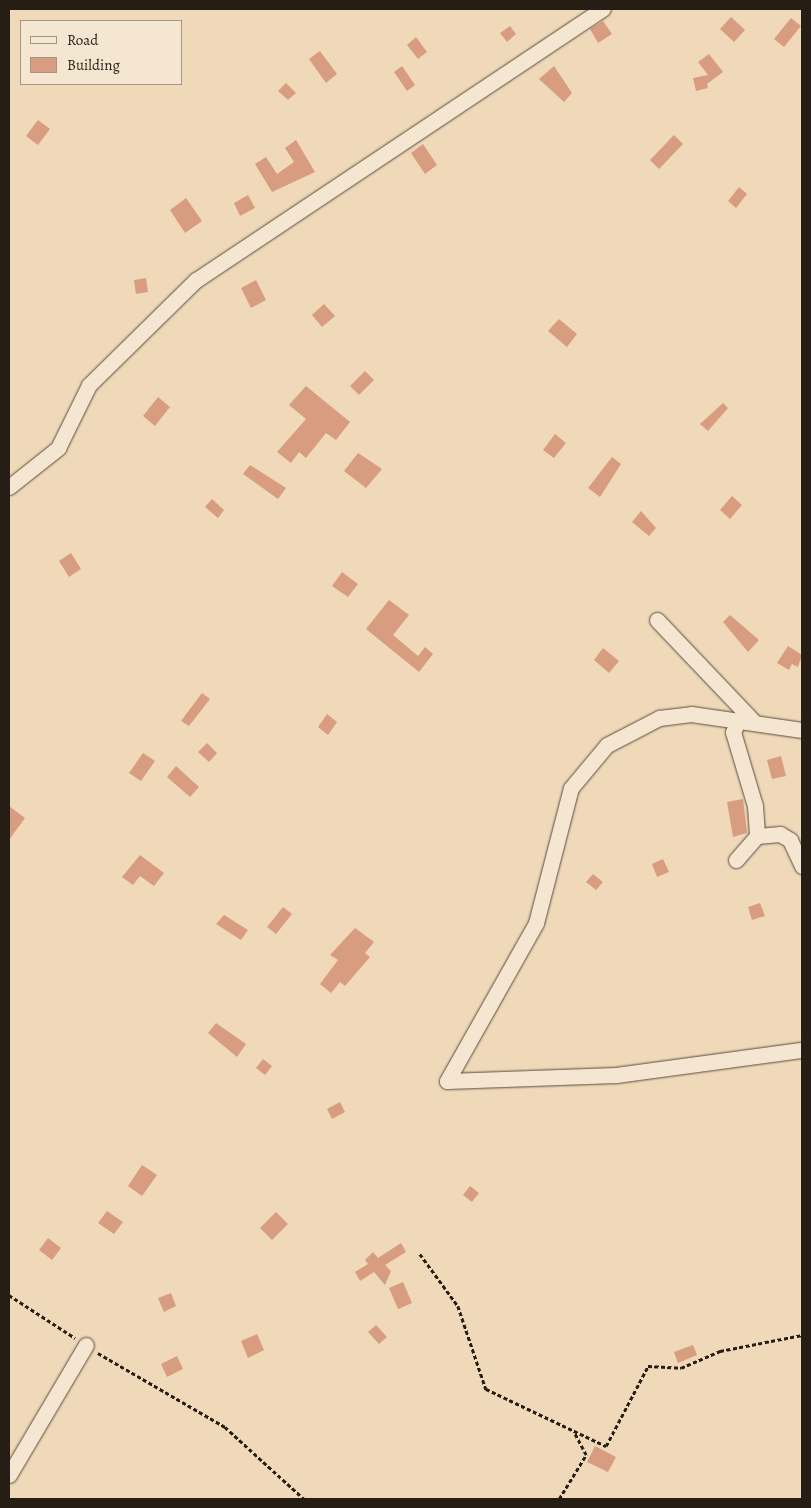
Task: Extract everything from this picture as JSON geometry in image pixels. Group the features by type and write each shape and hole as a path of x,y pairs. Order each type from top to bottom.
{"street":[{"path":"9,487 58,448 89,385 196,280 603,9"},
{"path":"657,620 755,723"},
{"path":"802,730 691,714 658,718 607,745 571,788 536,923 447,1081 616,1075 802,1050"},
{"path":"738,721 733,732 755,806 757,836"},
{"path":"736,860 757,836 780,834 790,840 802,866"},
{"path":"9,1475 86,1345"}],"path":[{"path":"420,1254 458,1306 486,1389 575,1433 606,1446 648,1366 681,1368 720,1351 802,1335"},
{"path":"9,1295 86,1345 226,1427 304,1499"},
{"path":"559,1499 586,1455 575,1433"}],"building":[{"path":"731,17 745,30 734,42 720,29"},
{"path":"791,18 801,26 784,47 774,39"},
{"path":"603,21 612,34 598,43 590,29"},
{"path":"510,26 516,34 507,42 500,33"},
{"path":"416,37 427,52 418,59 407,45"},
{"path":"320,51 337,74 326,83 309,59"},
{"path":"709,54 723,72 707,84 708,88 696,91 693,78 708,75 698,62"},
{"path":"402,66 415,85 407,91 394,72"},
{"path":"554,66 572,93 564,102 539,79"},
{"path":"286,83 296,93 288,100 278,91"},
{"path":"38,120 50,129 38,145 26,136"},
{"path":"674,135 683,144 659,169 650,160"},
{"path":"296,140 315,172 272,192 255,164 266,157 277,174 294,162 285,148"},
{"path":"423,144 437,165 425,174 411,153"},
{"path":"739,187 747,194 736,208 728,201"},
{"path":"248,195 255,208 240,216 234,203"},
{"path":"186,198 202,221 185,233 170,210"},
{"path":"146,278 148,292 136,294 134,280"},
{"path":"256,280 266,300 251,308 241,288"},
{"path":"324,304 335,316 322,327 312,315"},
{"path":"559,319 577,334 567,347 548,331"},
{"path":"365,371 374,380 359,395 350,386"},
{"path":"306,386 350,422 336,440 326,433 306,458 299,452 291,463 277,452 306,419 289,405"},
{"path":"158,397 170,407 155,426 143,416"},
{"path":"723,403 728,408 708,431 700,424"},
{"path":"555,434 566,443 554,458 543,450"},
{"path":"358,453 382,469 366,488 344,471"},
{"path":"612,457 621,464 600,497 588,488"},
{"path":"250,465 286,488 278,499 243,474"},
{"path":"732,496 742,505 730,519 720,510"},
{"path":"212,499 224,510 218,518 205,507"},
{"path":"641,511 656,528 649,536 632,522"},
{"path":"71,553 81,569 69,577 59,561"},
{"path":"342,572 358,584 348,597 332,586"},
{"path":"389,600 409,615 393,635 418,656 425,647 433,654 419,672 366,629"},
{"path":"730,615 759,640 748,652 723,622"},
{"path":"788,646 802,655 798,667 792,664 789,670 777,663"},
{"path":"603,648 619,661 609,673 594,660"},
{"path":"202,693 210,699 189,726 181,721"},
{"path":"327,714 337,722 328,735 318,727"},
{"path":"207,743 217,753 209,762 198,752"},
{"path":"143,753 155,761 141,781 129,773"},
{"path":"781,756 786,776 772,779 767,760"},
{"path":"176,766 199,787 190,797 167,777"},
{"path":"743,799 747,833 733,837 727,802"},
{"path":"9,806 25,818 9,840"},
{"path":"140,855 164,873 154,886 140,876 133,885 122,877"},
{"path":"663,859 669,872 657,877 652,864"},
{"path":"593,874 603,882 596,890 586,882"},
{"path":"760,903 765,916 752,920 748,907"},
{"path":"283,907 292,914 276,934 267,927"},
{"path":"224,915 248,930 241,940 216,924"},
{"path":"355,928 374,942 365,953 370,957 345,986 340,982 331,993 320,984 338,960 330,955"},
{"path":"216,1023 246,1044 237,1057 208,1033"},
{"path":"263,1059 272,1066 265,1075 256,1068"},
{"path":"340,1102 345,1112 332,1119 327,1109"},
{"path":"142,1165 157,1175 142,1196 128,1186"},
{"path":"470,1186 479,1193 472,1202 463,1195"},
{"path":"107,1211 123,1222 114,1234 98,1223"},
{"path":"276,1212 288,1224 272,1240 260,1228"},
{"path":"48,1238 61,1248 52,1260 39,1250"},
{"path":"401,1243 406,1252 385,1265 391,1271 385,1285 374,1272 360,1281 355,1272 368,1264 365,1260 373,1252 378,1258"},
{"path":"403,1282 412,1303 398,1309 389,1288"},
{"path":"171,1293 176,1306 164,1312 158,1298"},
{"path":"376,1325 387,1337 379,1344 368,1332"},
{"path":"257,1334 264,1350 248,1358 241,1341"},
{"path":"693,1345 697,1355 678,1363 674,1352"},
{"path":"177,1356 183,1369 167,1377 161,1364"},
{"path":"595,1446 616,1457 608,1472 587,1462"}]}
